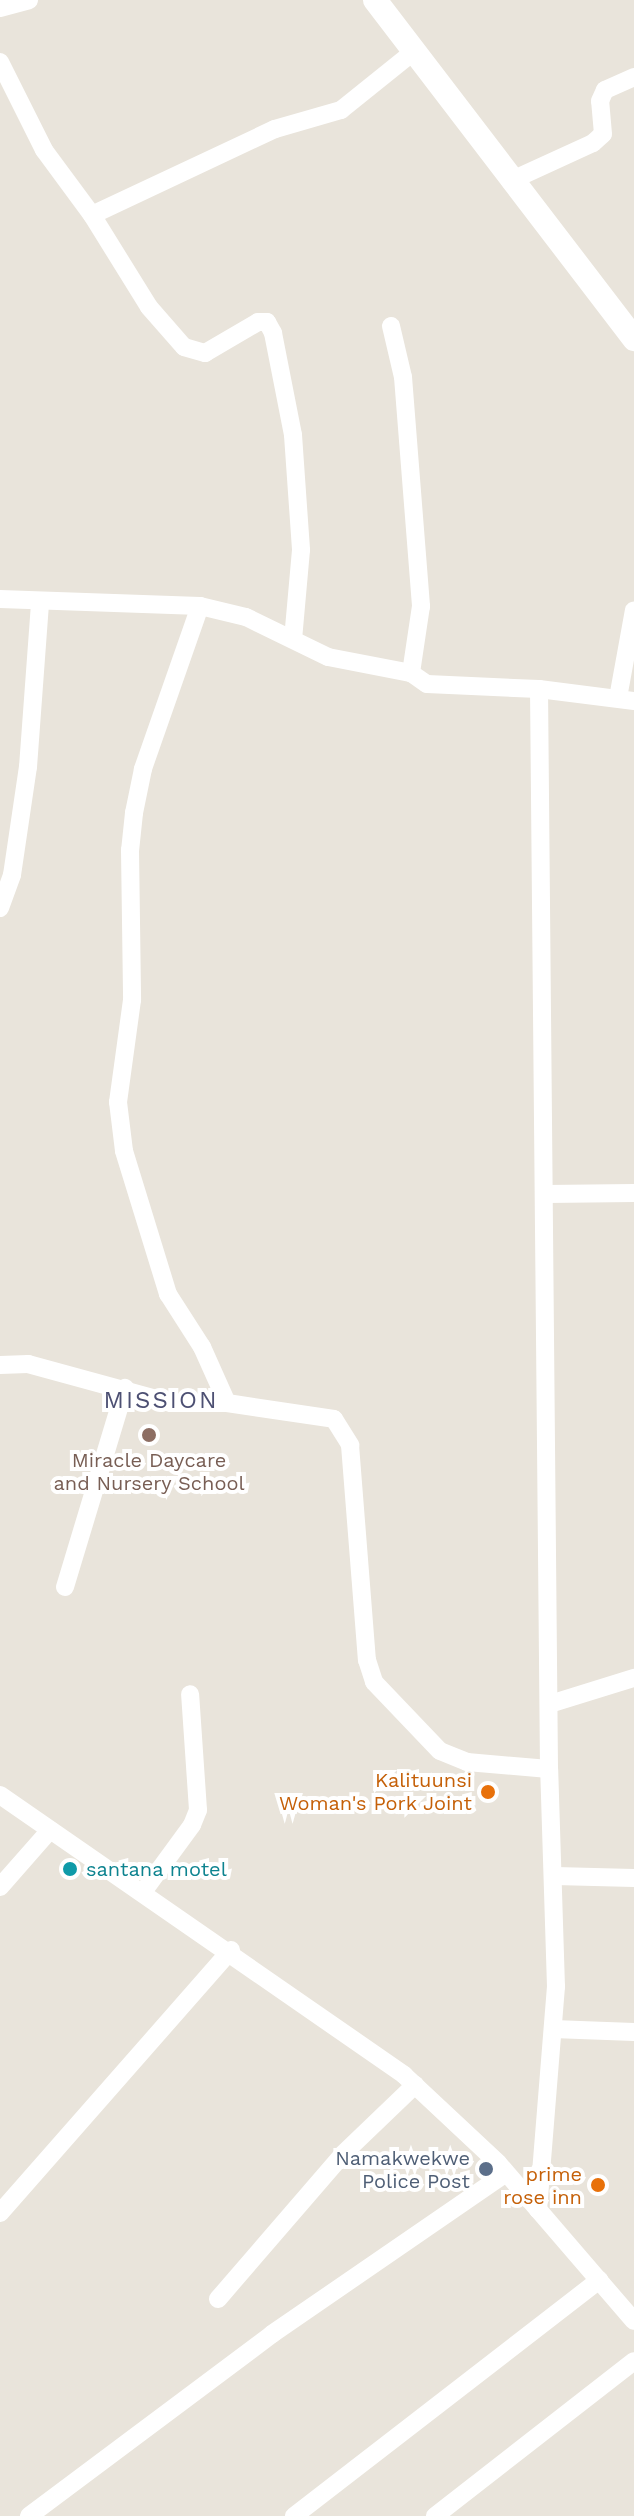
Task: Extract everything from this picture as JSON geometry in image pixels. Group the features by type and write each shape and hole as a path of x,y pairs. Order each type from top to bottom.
{"street":[{"path":"0,8 29,0"},
{"path":"375,0 412,53 634,339"},
{"path":"92,215 275,129 341,110 412,53"},
{"path":"0,62 44,150 92,215 149,307 184,347 205,353 258,322 267,322 273,333 293,435 301,550 293,639"},
{"path":"510,181 593,143 603,134 600,101 605,90 634,77"},
{"path":"391,326 403,377 421,606 411,673"},
{"path":"0,599 40,603 200,606 246,617 328,657 411,673 427,684 539,689 626,699 634,610"},
{"path":"0,908 12,875 28,767 40,603"},
{"path":"200,606 143,769 134,813 130,850 132,1000 118,1102 124,1151 168,1294 202,1347 227,1403"},
{"path":"538,2210 553,2029 555,1876 549,1769 553,1703 539,689"},
{"path":"546,1194 634,1193"},
{"path":"0,1365 28,1364 171,1403 227,1403 334,1419 350,1445 367,1660 374,1682 417,1731 440,1751 467,1762 549,1769"},
{"path":"65,1587 125,1388"},
{"path":"553,1703 634,1678"},
{"path":"143,1892 192,1825 198,1810 190,1694"},
{"path":"0,1795 231,1950 415,2085 506,2173 634,2321"},
{"path":"0,1887 50,1830"},
{"path":"555,1876 634,1878"},
{"path":"0,2213 231,1950"},
{"path":"553,2029 634,2032"},
{"path":"218,2299 343,2154 415,2085"},
{"path":"29,2516 272,2334 506,2173"},
{"path":"294,2516 599,2280"},
{"path":"435,2516 634,2361"}],"place":[{"name":"Miracle Daycare and Nursery School","path":"149,1435"},
{"name":"Kalituunsi Woman's Pork Joint","path":"488,1792"},
{"name":"santana motel","path":"70,1869"},
{"name":"Namakwekwe Police Post","path":"486,2169"},
{"name":"prime rose inn","path":"598,2185"}],"district":[{"name":"MISSION","path":"161,1401"}]}
